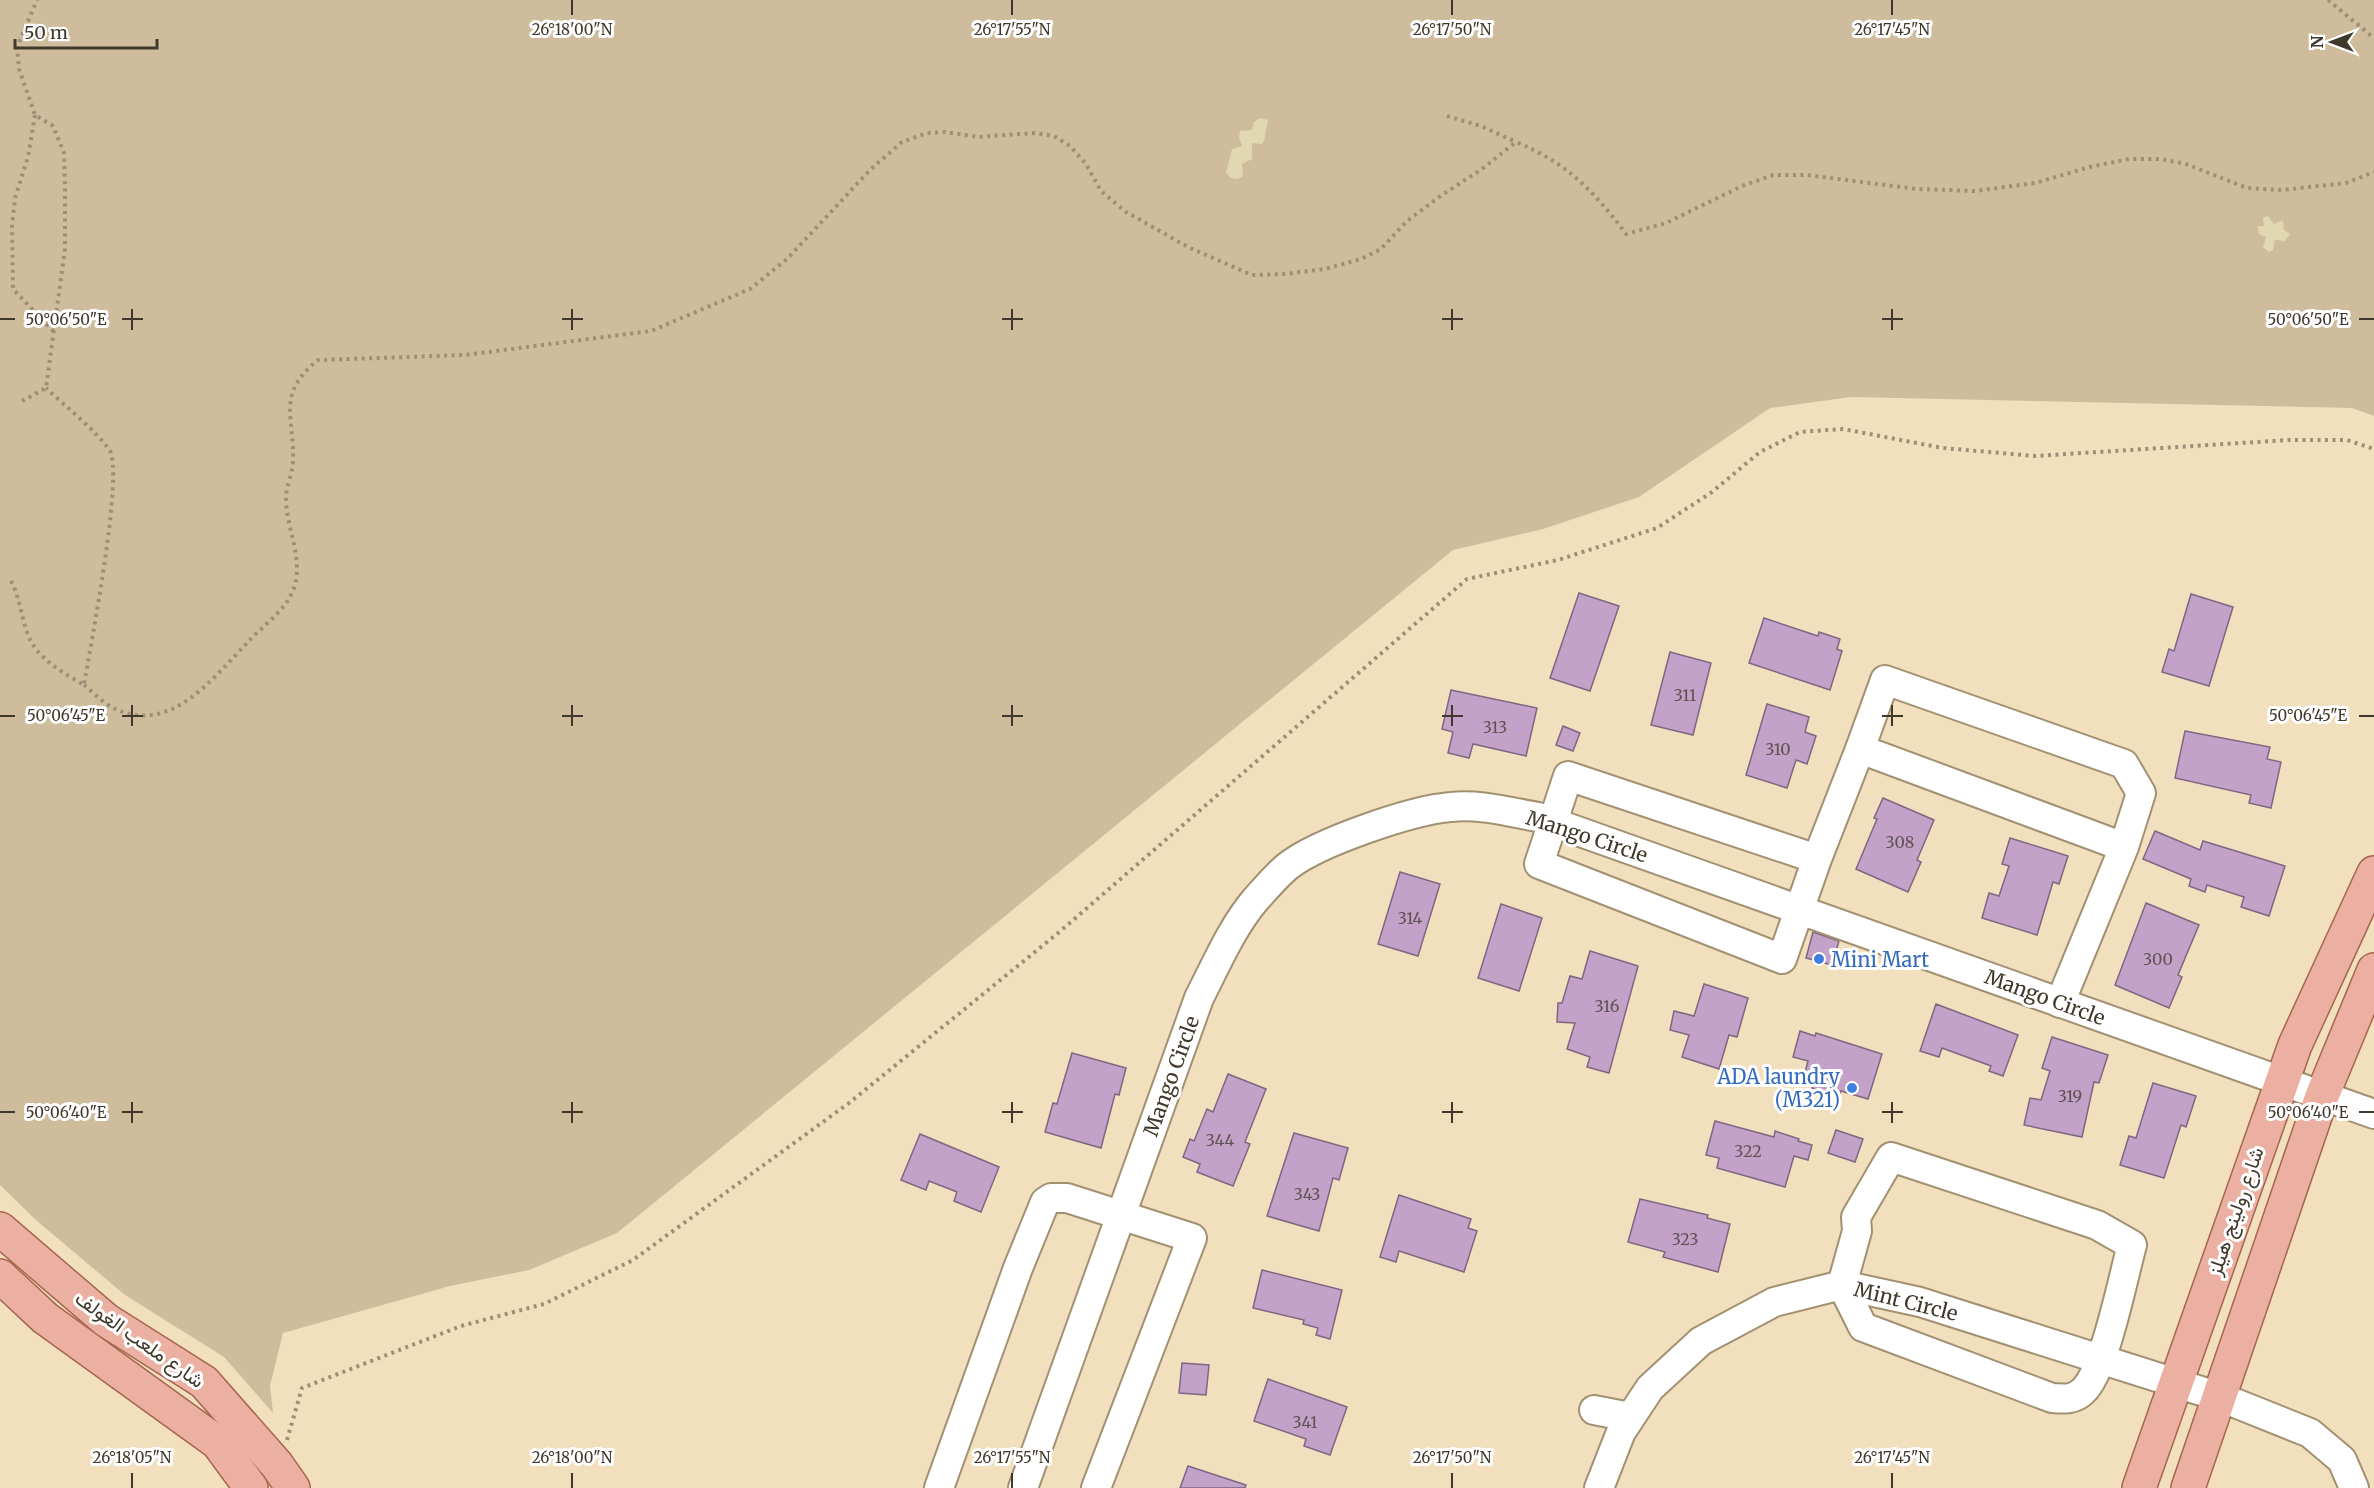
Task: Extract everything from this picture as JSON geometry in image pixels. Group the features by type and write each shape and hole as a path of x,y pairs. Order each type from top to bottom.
{"main road":[{"name":"شارع رولينج هيلز","path":"2139,1488 2295,1045 2374,873"},
{"path":"2188,1488 2322,1096 2374,970"},
{"name":"شارع ملعب الغولف","path":"0,1229 106,1320 204,1382 287,1480"},
{"name":"شارع ملعب الغولف","path":"0,1276 45,1318 218,1443 251,1488"}],"street":[{"path":"1817,859 1568,776 1539,864 1782,960 1817,859 1885,680 2124,764 2141,793 2124,847 2061,1003"},
{"path":"1860,749 2124,847"},
{"name":"Mango Circle","path":"1023,1488 1199,998 1226,947 1255,900 1289,866 1338,839 1450,807 1479,807 1553,822 2374,1114"},
{"path":"1891,1157 2097,1225 2132,1245 2101,1359 2084,1391 2069,1400 2052,1398 1863,1327 1842,1285 1857,1231 1856,1217 1891,1157"},
{"path":"939,1488 1018,1268 1045,1202 1051,1198 1066,1198 1192,1238 1096,1488"},
{"name":"Mint Circle","path":"1599,1488 1620,1432 1650,1388 1701,1341 1774,1302 1842,1285 1920,1302 2220,1397 2310,1433 2342,1460 2354,1488"},
{"path":"1594,1410 1630,1418"}],"path":[{"path":"37,0 17,47 19,69 35,115 28,157 15,198 12,226 13,289 55,333"},
{"path":"2328,0 2374,38"},
{"path":"35,115 53,126 64,153 65,249 46,388"},
{"path":"1447,116 1481,126 1548,156 1601,200 1626,234 1666,223 1742,186 1773,176 1807,175 1917,189 1975,191 2034,183 2129,159 2161,159 2186,164 2247,188 2281,190 2346,183 2374,172"},
{"path":"11,581 19,597 28,637 42,657 84,685 108,705 130,715 153,716 182,706 212,681 286,605 295,586 297,564 286,498 293,464 290,397 302,373 318,360 465,355 651,331 750,289 787,259 871,169 902,142 927,133 978,137 1034,133 1054,135 1070,146 1086,164 1101,191 1126,212 1188,248 1252,274 1285,274 1325,268 1361,259 1381,249 1407,221 1482,169 1516,142"},
{"path":"46,388 110,450 113,467 107,537 84,685"},
{"path":"22,401 46,388"},
{"path":"287,1480 302,1388 461,1326 544,1304 633,1260 849,1103 1057,934 1467,579 1558,560 1657,528 1712,492 1760,452 1800,432 1843,429 1943,448 2035,456 2288,440 2347,440 2374,449"}],"shaded area":[{"path":"0,0 2374,0 2374,416 2352,408 1851,397 1770,408 1639,497 1543,529 1453,550 617,1233 529,1270 450,1286 283,1333 270,1386 273,1413 224,1357 125,1295 37,1221 0,1185"}],"sand":[{"path":"1260,118 1268,120 1264,141 1262,144 1252,143 1252,159 1242,164 1243,176 1238,179 1231,178 1226,173 1232,149 1242,146 1239,138 1240,131 1252,130 1254,122"},
{"path":"2268,216 2274,224 2283,220 2284,230 2290,234 2285,241 2275,240 2273,250 2269,252 2263,247 2266,237 2259,234 2258,226 2264,226 2263,218"}],"building":[{"path":"1579,593 1619,606 1590,691 1550,678"},
{"path":"2191,594 2233,607 2209,686 2162,672 2169,649 2174,651"},
{"path":"1764,618 1818,636 1819,632 1840,639 1837,649 1842,651 1830,690 1749,663"},
{"path":"1670,652 1711,663 1693,735 1651,725"},
{"path":"1451,690 1537,708 1526,756 1473,744 1469,758 1448,753 1453,732 1442,729"},
{"path":"1767,704 1809,717 1805,732 1816,736 1807,764 1796,760 1787,788 1746,775"},
{"path":"1563,726 1580,733 1573,751 1556,745"},
{"path":"2185,731 2270,747 2267,759 2281,762 2271,808 2249,803 2251,795 2175,778"},
{"path":"1883,798 1934,820 1917,860 1921,862 1908,892 1856,869 1877,819 1874,818"},
{"path":"2155,831 2200,850 2203,841 2285,866 2269,916 2241,907 2244,897 2207,885 2205,892 2189,886 2191,879 2143,859"},
{"path":"2010,838 2068,856 2059,884 2053,882 2037,935 1982,918 1989,893 1999,896 2009,866 2002,864"},
{"path":"1400,872 1440,884 1418,956 1378,944"},
{"path":"2146,903 2199,925 2178,975 2182,977 2169,1008 2115,985"},
{"path":"1501,904 1542,918 1519,991 1478,978"},
{"path":"1813,932 1839,941 1832,965 1806,958"},
{"path":"1590,951 1638,966 1609,1073 1587,1067 1590,1057 1567,1049 1575,1023 1557,1022 1558,1003 1562,1003 1570,976 1582,979"},
{"path":"1704,984 1748,998 1737,1037 1729,1035 1719,1069 1682,1057 1689,1035 1670,1030 1674,1011 1694,1016"},
{"path":"1936,1004 2018,1035 2003,1076 1989,1071 1991,1066 1942,1048 1939,1057 1920,1051"},
{"path":"1800,1031 1815,1036 1816,1033 1882,1054 1868,1099 1841,1091 1839,1096 1812,1088 1816,1075 1805,1072 1808,1061 1793,1057"},
{"path":"2052,1037 2108,1055 2099,1083 2094,1082 2082,1137 2024,1125 2030,1098 2041,1100 2050,1071 2042,1068"},
{"path":"1072,1053 1126,1068 1119,1095 1115,1094 1101,1148 1045,1132 1053,1103 1057,1104"},
{"path":"1228,1074 1266,1089 1245,1142 1250,1144 1233,1186 1197,1172 1200,1164 1183,1157 1190,1139 1194,1141 1207,1109 1213,1112"},
{"path":"2153,1083 2196,1096 2186,1127 2181,1125 2164,1178 2120,1165 2129,1136 2136,1138"},
{"path":"1715,1121 1774,1137 1775,1131 1799,1139 1798,1141 1812,1145 1808,1160 1794,1156 1785,1187 1717,1168 1719,1158 1706,1155"},
{"path":"1836,1130 1863,1139 1855,1162 1828,1153"},
{"path":"1294,1133 1348,1148 1339,1180 1333,1178 1319,1231 1267,1216"},
{"path":"920,1134 999,1167 981,1212 954,1201 957,1192 929,1181 926,1190 901,1180"},
{"path":"1399,1195 1471,1219 1468,1228 1477,1231 1464,1272 1399,1251 1396,1262 1380,1257"},
{"path":"1640,1199 1708,1215 1707,1218 1730,1224 1718,1272 1663,1257 1665,1252 1628,1242"},
{"path":"1262,1270 1342,1290 1330,1339 1316,1335 1318,1328 1303,1324 1304,1320 1253,1308"},
{"path":"1182,1363 1209,1365 1206,1395 1179,1393"},
{"path":"1268,1379 1347,1407 1330,1455 1304,1446 1306,1439 1254,1421"},
{"path":"1188,1466 1246,1485 1245,1488 1180,1488"}],"place":[{"name":"Mini Mart","path":"1819,959"},
{"name":"ADA laundry (M321)","path":"1852,1088"}]}
